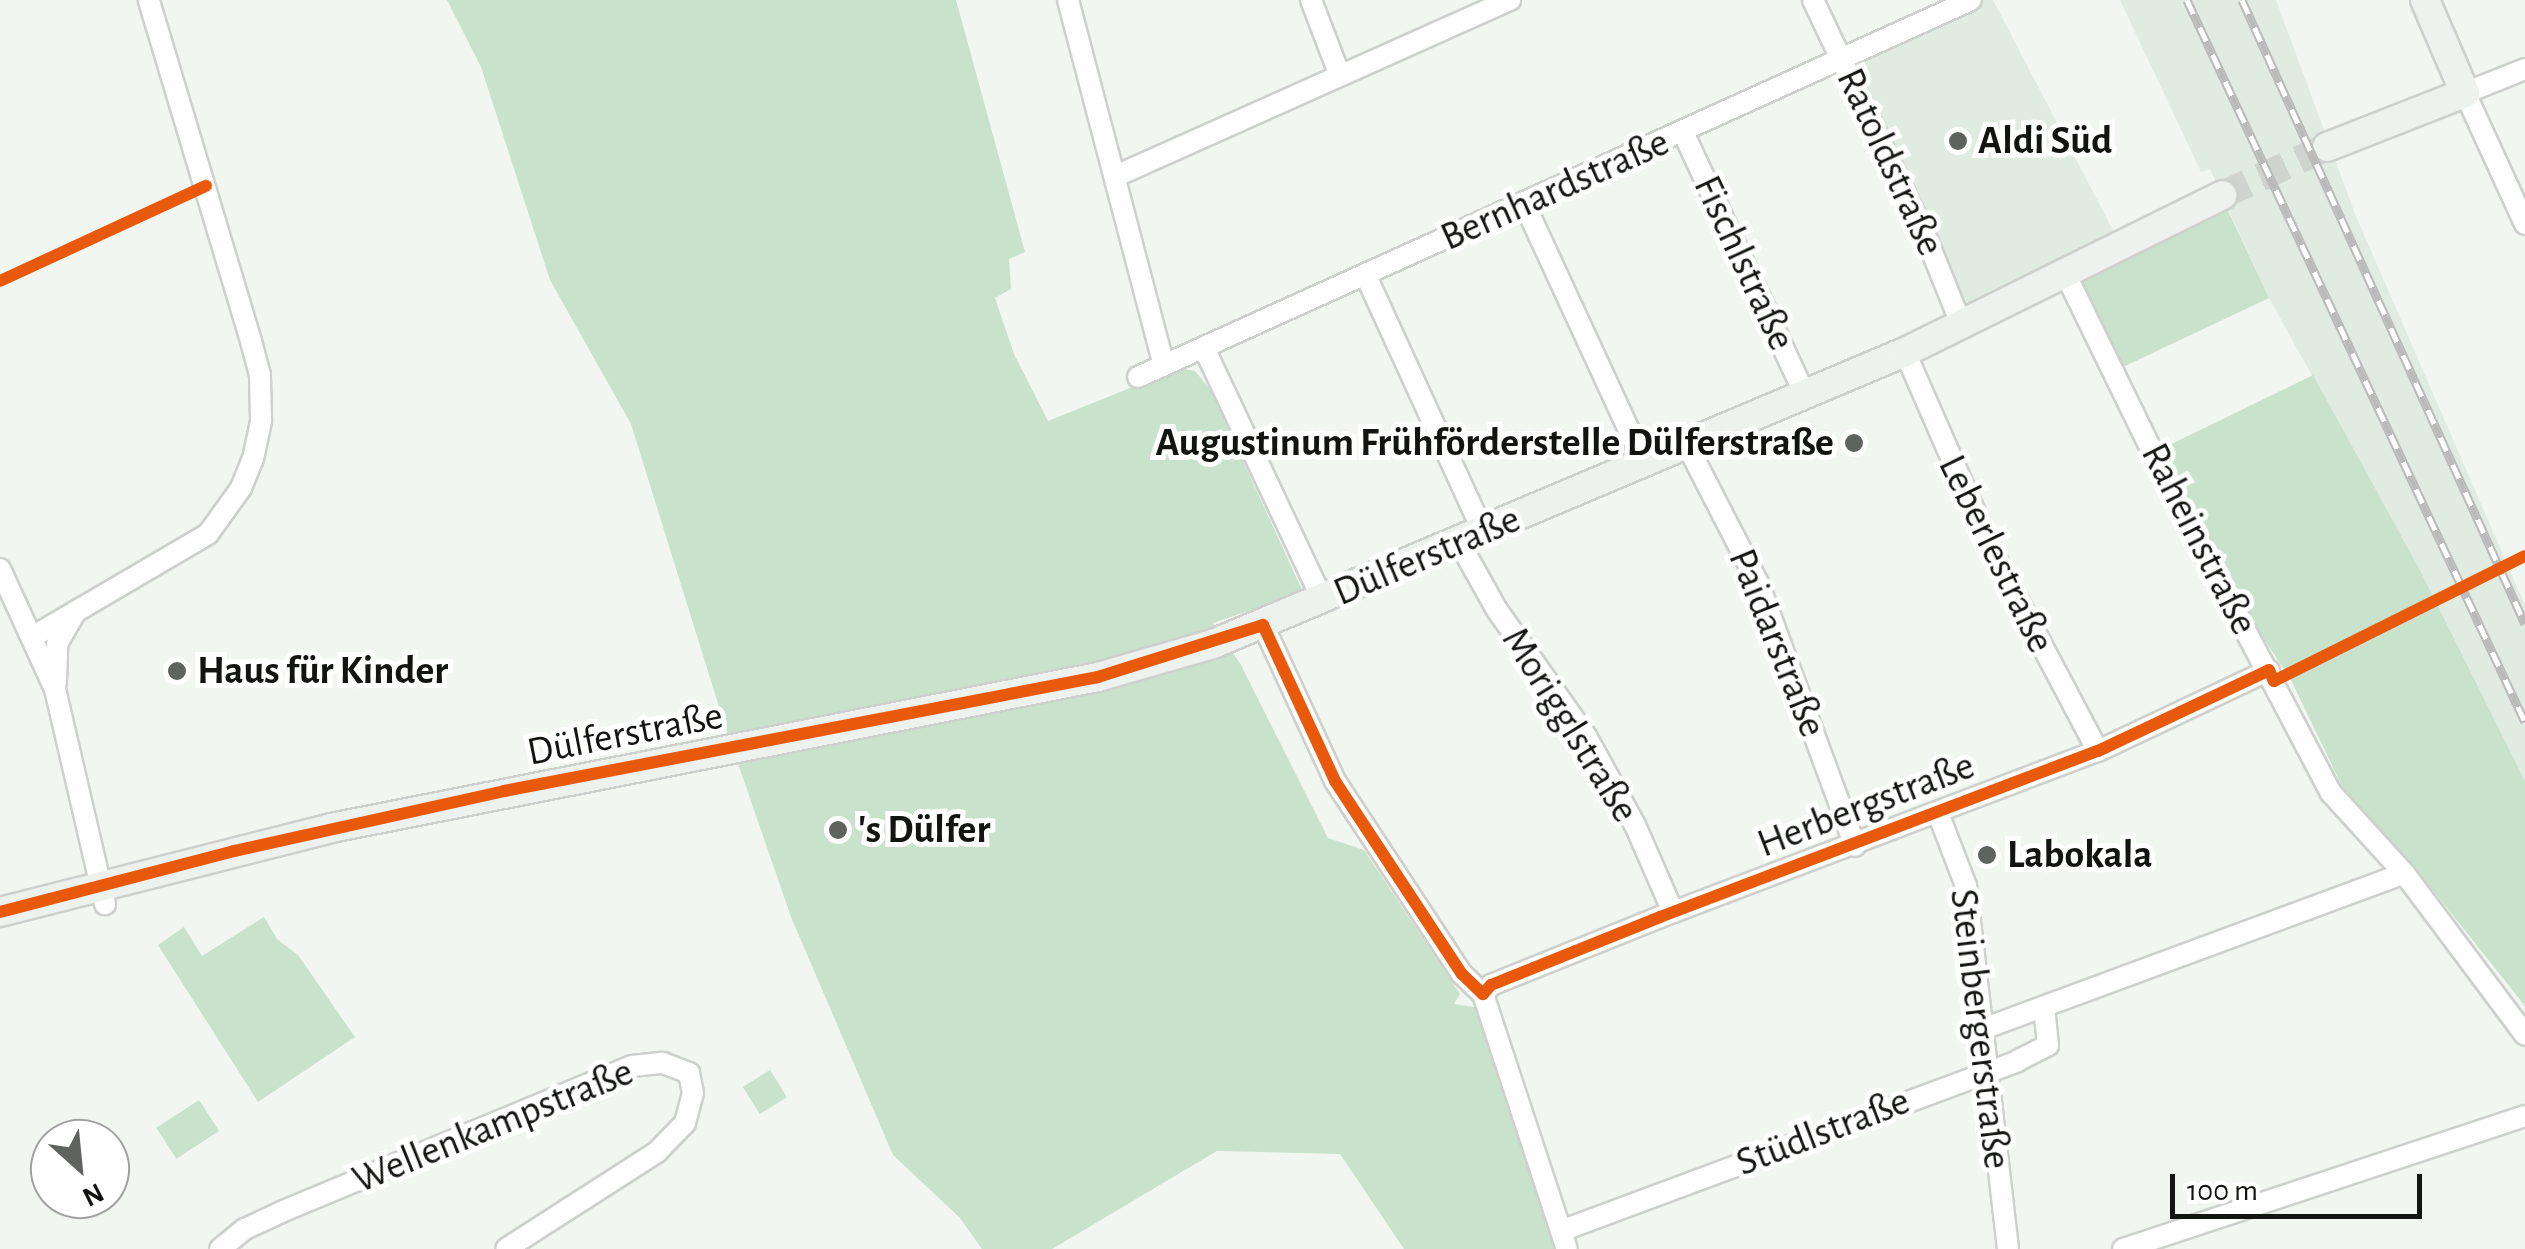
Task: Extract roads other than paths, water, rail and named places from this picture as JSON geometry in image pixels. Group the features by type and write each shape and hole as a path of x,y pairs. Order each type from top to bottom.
{"main road":[{"path":"2327,146 2465,93 2424,0"},
{"name":"Dülferstraße","path":"0,912 103,894 504,791 1098,677 1263,625 1906,352 2222,195"}],"street":[{"path":"34,636 182,553 208,534 240,488 253,459 261,420 260,375 251,341 149,0"},
{"path":"1068,0 1164,366"},
{"path":"1312,0 1340,76"},
{"path":"1116,176 1510,0"},
{"name":"Ratoldstraße","path":"1813,0 1928,242 1962,326"},
{"name":"Bernhardstraße","path":"1138,377 1205,350 1970,0"},
{"path":"2525,69 2465,93 2525,224"},
{"name":"Fischlstraße","path":"1683,132 1805,394"},
{"path":"1524,202 1644,463"},
{"name":"Raheinstraße","path":"2066,275 2166,480 2332,793 2404,874 2525,1035"},
{"name":"Morigglstraße","path":"1366,276 1497,610 1586,736 1635,824 1673,912"},
{"path":"1205,350 1323,601"},
{"name":"Leberlestraße","path":"1906,352 1992,551 2098,751"},
{"name":"Paidarstraße","path":"1687,445 1759,585 1855,846"},
{"path":"0,569 55,689 103,894"},
{"path":"55,689 57,644 78,608"},
{"path":"1263,625 1334,782 1462,974 1483,994 1564,1240"},
{"name":"Herbergstraße","path":"1483,994 1491,985 1673,912 2098,751 2269,670"},
{"name":"Steinbergerstraße","path":"1938,814 1966,886 2008,1249"},
{"path":"1983,1028 2404,874"},
{"name":"Stüdlstraße","path":"1564,1240 2048,1045 2044,1008"},
{"name":"Wellenkampstraße","path":"220,1249 244,1229 281,1212 632,1066 662,1064 689,1073 693,1093 685,1123 657,1152 506,1249"},
{"path":"2123,1249 2525,1116"}],"tunnel":[{"path":"2222,195 2327,147"}],"railway":[{"path":"2187,0 2525,722"},
{"path":"2242,0 2525,624"}],"place":[{"name":"Aldi Süd","path":"1958,141"},
{"name":"Augustinum Frühförderstelle Dülferstraße","path":"1854,443"},
{"name":"Haus für Kinder","path":"177,671"},
{"name":"'s Dülfer","path":"838,830"},
{"name":"Labokala","path":"1987,855"}]}
